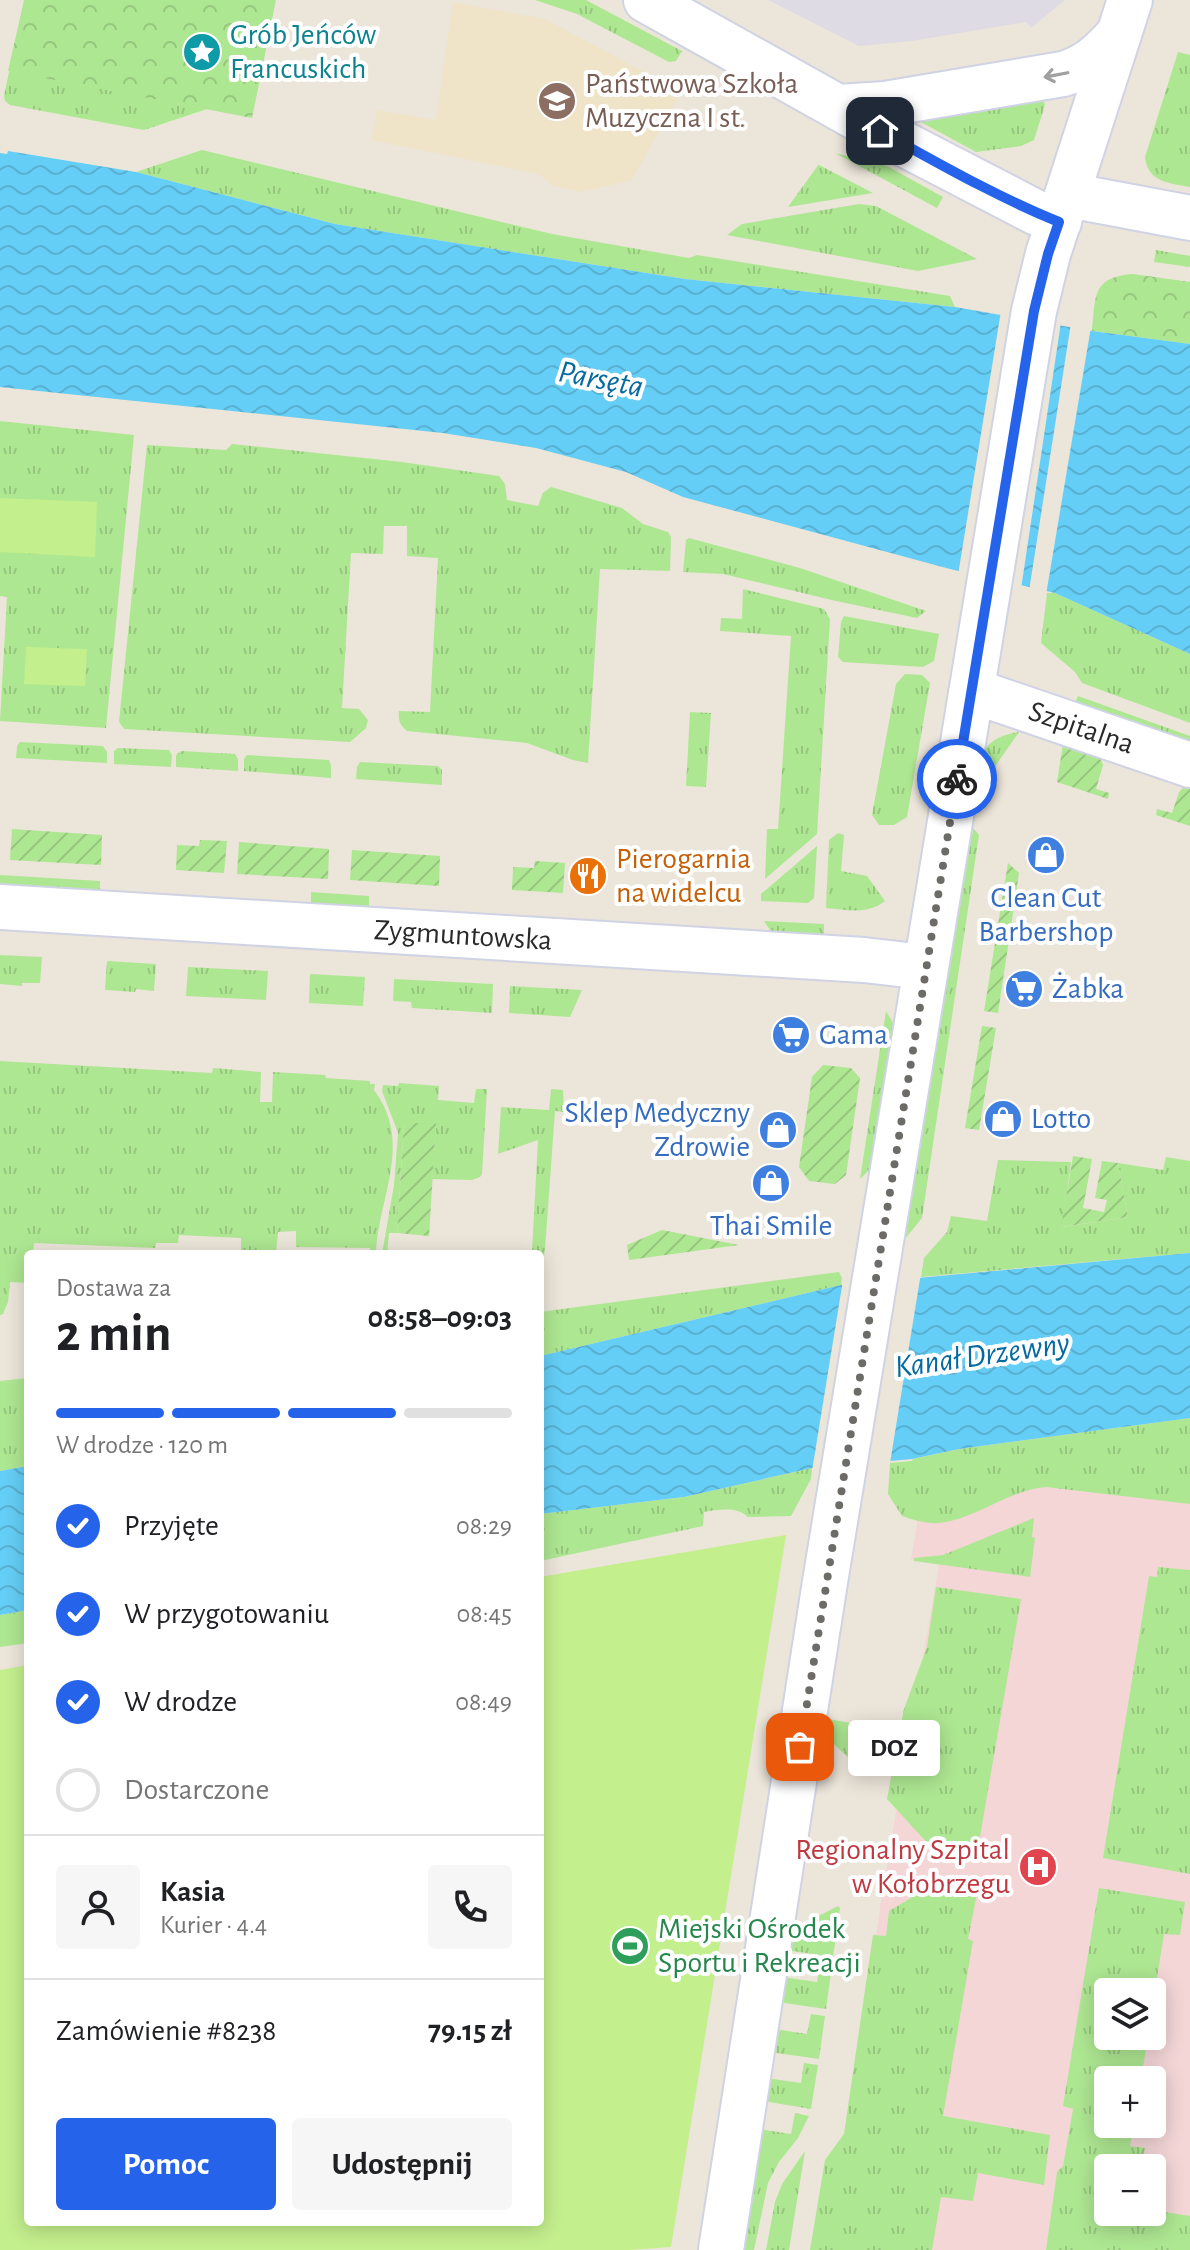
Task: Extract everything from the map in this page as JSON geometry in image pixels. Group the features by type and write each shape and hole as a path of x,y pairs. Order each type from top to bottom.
{"street":[{"path":"646,0 1037,213 1063,208 1190,218"},
{"path":"838,107 885,104 1078,70 1099,57 1125,17"},
{"path":"721,2250 925,967 1034,311 1048,254 1125,17"},
{"name":"Szpitalna","path":"971,693 988,696 1190,765"},
{"name":"Zygmuntowska","path":"0,907 864,960 925,967"}],"shaded area":[{"path":"768,0 1065,0 1031,28 1026,22 912,41 859,46"},
{"name":"Państwowa Szkoła Muzyczna I st.","path":"453,2 545,19 681,92 632,180 581,192 553,186 538,174 371,140 377,110 436,120"},
{"name":"Regionalny Szpital w Kołobrzegu","path":"1190,1445 1190,2250 812,2250 823,2177 850,2119 883,1887 939,1565 911,1560 921,1502"}],"green space":[{"path":"24,0 276,0 252,118 8,71"},
{"path":"535,0 586,0 682,51 676,61 669,62 577,14"},
{"path":"17,34 26,74 207,109 144,130 10,105 4,96"},
{"path":"1178,52 1190,55 1190,187 1160,180 1150,172 1145,157"},
{"path":"1040,91 1045,105 1034,140 1021,146 976,152 919,121 917,116"},
{"path":"202,150 552,234 689,258 697,255 950,296 955,307 685,279 335,224 136,172"},
{"path":"835,153 887,166 943,197 937,208"},
{"path":"819,165 873,193 788,207"},
{"path":"859,204 876,206 977,259 918,271 727,235 742,224"},
{"path":"1156,250 1190,256 1190,267 1154,262"},
{"path":"1133,274 1190,282 1190,344 1092,331 1096,299 1103,284 1109,279"},
{"path":"0,421 134,435 106,728 0,721 7,597 0,596"},
{"path":"232,444 499,476 505,484 507,500 538,506 543,493 551,487 622,508 643,524 668,532 671,537 670,571 600,569 588,763 527,743 407,731 403,727 399,711 430,712 438,558 407,556 407,526 384,526 383,554 351,553 342,708 359,709 368,720 366,728 350,742 124,729 119,722 147,445 226,450"},
{"path":"0,498 97,502 95,557 0,552"},
{"path":"689,538 800,568 926,611 917,618 723,574 683,572 686,540"},
{"path":"743,589 824,609 830,619 817,834 765,879 767,829 778,829 791,636 720,631 721,618 742,619"},
{"path":"1047,593 1055,593 1190,654 1190,723 1082,683 1075,672 1041,643"},
{"path":"844,616 939,634 934,661 923,667 843,662 838,657"},
{"path":"26,647 87,649 85,686 24,684"},
{"path":"905,674 922,675 930,683 907,817 894,825 879,825 872,815 896,684"},
{"path":"1078,696 1190,736 1190,745 1074,705"},
{"path":"690,712 711,713 706,787 686,786"},
{"path":"1019,732 996,765 984,801 972,804 978,767 986,748 1004,735"},
{"path":"20,742 103,746 107,752 107,763 16,758"},
{"path":"1063,744 1099,755 1103,765 1096,789 1109,793 1108,799 1057,782"},
{"path":"118,748 169,750 171,767 114,764 114,751"},
{"path":"181,751 235,754 238,771 176,767 176,755"},
{"path":"247,755 329,760 331,778 244,771"},
{"path":"360,762 438,766 442,770 442,785 356,779"},
{"path":"1186,784 1190,787 1190,826 1156,815 1157,809 1172,813 1179,792"},
{"path":"967,827 979,835 922,1218 900,1245"},
{"path":"12,829 102,835 101,865 10,860"},
{"path":"838,833 844,835 841,871 867,876 885,901 857,910 826,908 829,840"},
{"path":"200,840 227,841 224,873 176,870 177,845 199,846"},
{"path":"239,842 329,849 328,879 237,874"},
{"path":"817,846 814,898 808,903 761,901 761,894"},
{"path":"352,850 440,856 439,886 350,880"},
{"path":"535,861 565,863 563,893 512,890 513,867 534,868"},
{"path":"1008,863 1019,873 998,1013 984,1011"},
{"path":"0,875 100,881 100,892 0,886"},
{"path":"311,892 369,896 369,906 311,903"},
{"path":"764,921 824,924 824,937 772,933"},
{"path":"0,955 42,957 40,983 22,983 22,986 0,984"},
{"path":"107,961 156,964 154,991 105,990"},
{"path":"188,967 268,971 266,1000 186,996"},
{"path":"310,974 365,977 363,1006 309,1003"},
{"path":"394,979 493,984 492,1013 412,1008 411,1002 393,1001"},
{"path":"510,986 582,990 570,1017 509,1013"},
{"path":"886,1011 898,1031 877,1162 860,1179"},
{"path":"982,1026 996,1028 979,1130 965,1128"},
{"path":"0,1061 212,1073 213,1068 261,1072 260,1102 272,1102 273,1072 325,1075 326,1078 375,1084 374,1090 386,1110 393,1150 376,1250 296,1247 296,1231 278,1232 276,1250 241,1250 241,1238 179,1235 178,1243 156,1243 155,1248 34,1243 33,1250 24,1250 24,1283 10,1282 8,1302 0,1315"},
{"path":"823,1065 851,1068 860,1078 846,1175 835,1184 809,1181 799,1167 812,1077"},
{"path":"399,1083 439,1086 438,1100 474,1103 476,1089 487,1089 482,1174 472,1180 432,1179 436,1124 404,1123 397,1233 389,1233 387,1250 383,1250 394,1185 398,1133 382,1091 383,1085 398,1086"},
{"path":"551,1089 563,1090 564,1112 555,1111 544,1256 544,1250 532,1250 538,1140 498,1154 501,1107 549,1110"},
{"path":"404,1123 436,1123 429,1236 397,1233"},
{"path":"1073,1156 1092,1159 1083,1208 1104,1212 1107,1200 1095,1198 1102,1161 1118,1163 1128,1217 1061,1227"},
{"path":"1166,1157 1190,1161 1190,1253 921,1277 924,1258 947,1232 951,1216 987,1221 998,1160 1071,1162 1062,1227 1128,1217 1118,1163 1163,1170"},
{"path":"662,1230 739,1245 629,1260 627,1245"},
{"path":"839,1272 842,1278 841,1285 544,1355 544,1311"},
{"path":"24,1378 24,1467 0,1471 0,1381"},
{"path":"1190,1418 1190,1504 1046,1487 1019,1493 966,1516 934,1523 902,1516 888,1494 890,1463 912,1461 959,1449"},
{"path":"812,1468 811,1479 791,1516 748,1517 738,1511 727,1510 704,1512 703,1526 544,1560 544,1514 684,1497"},
{"path":"1034,1518 1030,1577 914,1561 914,1558 943,1555"},
{"name":"Miejski Ośrodek Sportu i Rekreacji","path":"786,1535 671,2247 629,2250 0,2250 0,1670 24,1666 24,2226 544,2226 544,1576"},
{"path":"1158,1567 1190,1570 1190,1874 1103,1858 1149,1576 1157,1577"},
{"path":"936,1587 1021,1599 977,1854 929,1845 887,1799 904,1709 927,1647"},
{"path":"24,1611 24,1644 0,1647 0,1615"},
{"path":"828,1719 874,1727 866,1768 849,1758 821,1731 823,1721"},
{"path":"922,1883 977,1894 968,1939 973,1941 943,2116 1050,2135 1044,2185 978,2173 973,2201 941,2197 932,2250 810,2250 825,2160 844,2134 873,1935 886,1936 889,1911 921,1892"},
{"path":"1099,1888 1185,1902 1180,1935 1164,1934 1157,1978 1094,1978 1094,2050 1146,2050 1143,2066 1094,2066 1094,2138 1131,2138 1130,2146 1145,2148 1144,2154 1094,2154 1094,2226 1166,2226 1166,2212 1190,2216 1190,2250 1046,2250 1057,2172 1063,2166 1073,2109 1063,2106"},
{"path":"838,1906 833,1957 786,1950 791,1930"},
{"path":"820,1964 832,1966 826,2009 778,2002 782,1977 817,1982"},
{"path":"811,2014 825,2016 819,2059 770,2052 774,2029 807,2034"},
{"path":"804,2063 818,2065 811,2109 763,2101 766,2078 801,2083"},
{"path":"795,2113 809,2116 768,2183 754,2250 740,2250 759,2129 791,2134"},
{"path":"805,2151 789,2250 766,2250 775,2202 782,2184"}],"water":[{"name":"Parsęta","path":"8,151 136,172 335,224 685,279 955,307 1092,331 1190,344 1190,654 1055,593 950,569 683,497 626,472 536,448 443,433 0,387 0,153 7,154"},
{"name":"Kanał Drzewny","path":"1190,1253 1190,1418 959,1449 912,1459 812,1468 684,1497 544,1514 544,1355 841,1285"},
{"path":"24,1467 24,1611 0,1615 0,1471"}],"pier":[{"path":"1001,311 1061,322 1021,589 958,575"},
{"path":"1071,323 1091,327 1046,595 1029,591"},
{"path":"921,1273 890,1463 812,1471 843,1280"}],"way so far":[{"path":"800,1747 957,779"}],"place":[{"name":"Grób Jeńców Francuskich","path":"202,52"},
{"name":"Państwowa Szkoła Muzyczna I st.","path":"557,101"},
{"name":"Clean Cut Barbershop","path":"1046,855"},
{"name":"Pierogarnia na widelcu","path":"588,876"},
{"name":"Żabka","path":"1024,989"},
{"name":"Gama","path":"791,1035"},
{"name":"Lotto","path":"1003,1119"},
{"name":"Sklep Medyczny Zdrowie","path":"778,1130"},
{"name":"Thai Smile","path":"771,1183"},
{"name":"DOZ","path":"800,1747"},
{"name":"Regionalny Szpital w Kołobrzegu","path":"1038,1867"},
{"name":"Miejski Ośrodek Sportu i Rekreacji","path":"630,1946"}],"route":[{"path":"880,131 1059,222 1034,311 957,779"}]}
